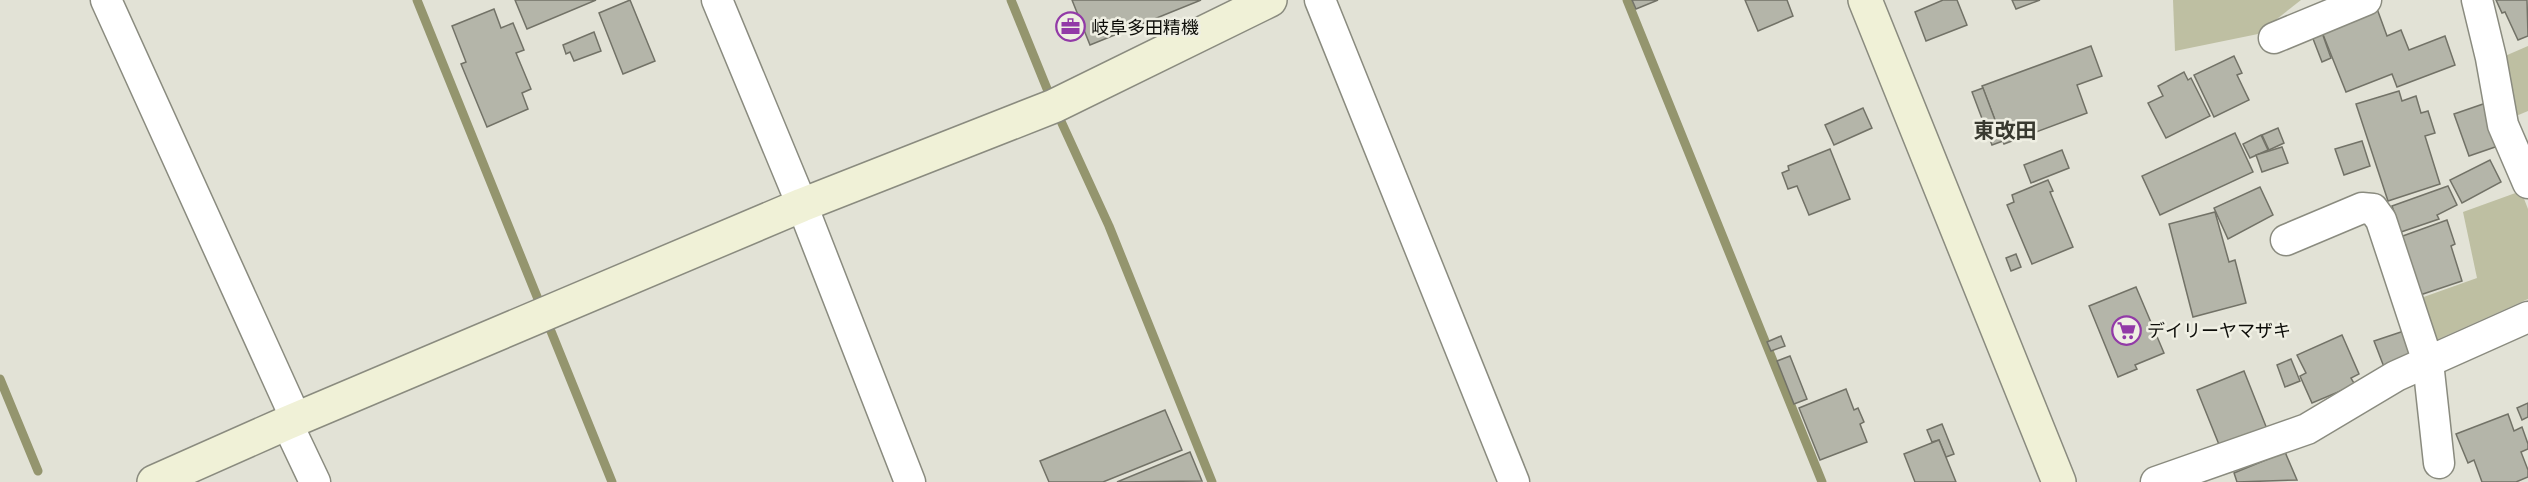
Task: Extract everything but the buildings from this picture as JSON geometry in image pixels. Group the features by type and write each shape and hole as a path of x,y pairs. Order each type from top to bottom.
{"street":[{"path":"106,0 291,421 315,482"},
{"path":"717,0 802,206 910,482"},
{"path":"154,482 291,421 802,206 1054,106 1270,0"},
{"path":"1320,0 1514,482"},
{"path":"1865,0 2059,482"},
{"path":"2274,38 2366,0"},
{"path":"2477,0 2491,58 2503,125 2528,183"},
{"path":"2286,240 2362,208 2373,209 2381,220 2428,362 2439,463"},
{"path":"2156,482 2307,429 2396,376 2528,317"}],"green space":[{"path":"2173,0 2301,0 2258,34 2175,51"},
{"path":"2528,46 2528,111 2516,116 2505,56"},
{"path":"2521,191 2528,209 2528,299 2434,341 2418,299 2477,278 2463,212"}],"waterway":[{"path":"417,0 612,482"},
{"path":"1011,0 1054,106 1109,226 1212,482"},
{"path":"1627,0 1822,482"},
{"path":"0,379 38,471"}],"place":[{"name":"岐阜多田精機","path":"1070,27"},
{"name":"デイリーヤマザキ","path":"2126,330"}],"district":[{"name":"東改田","path":"2005,130"}]}
